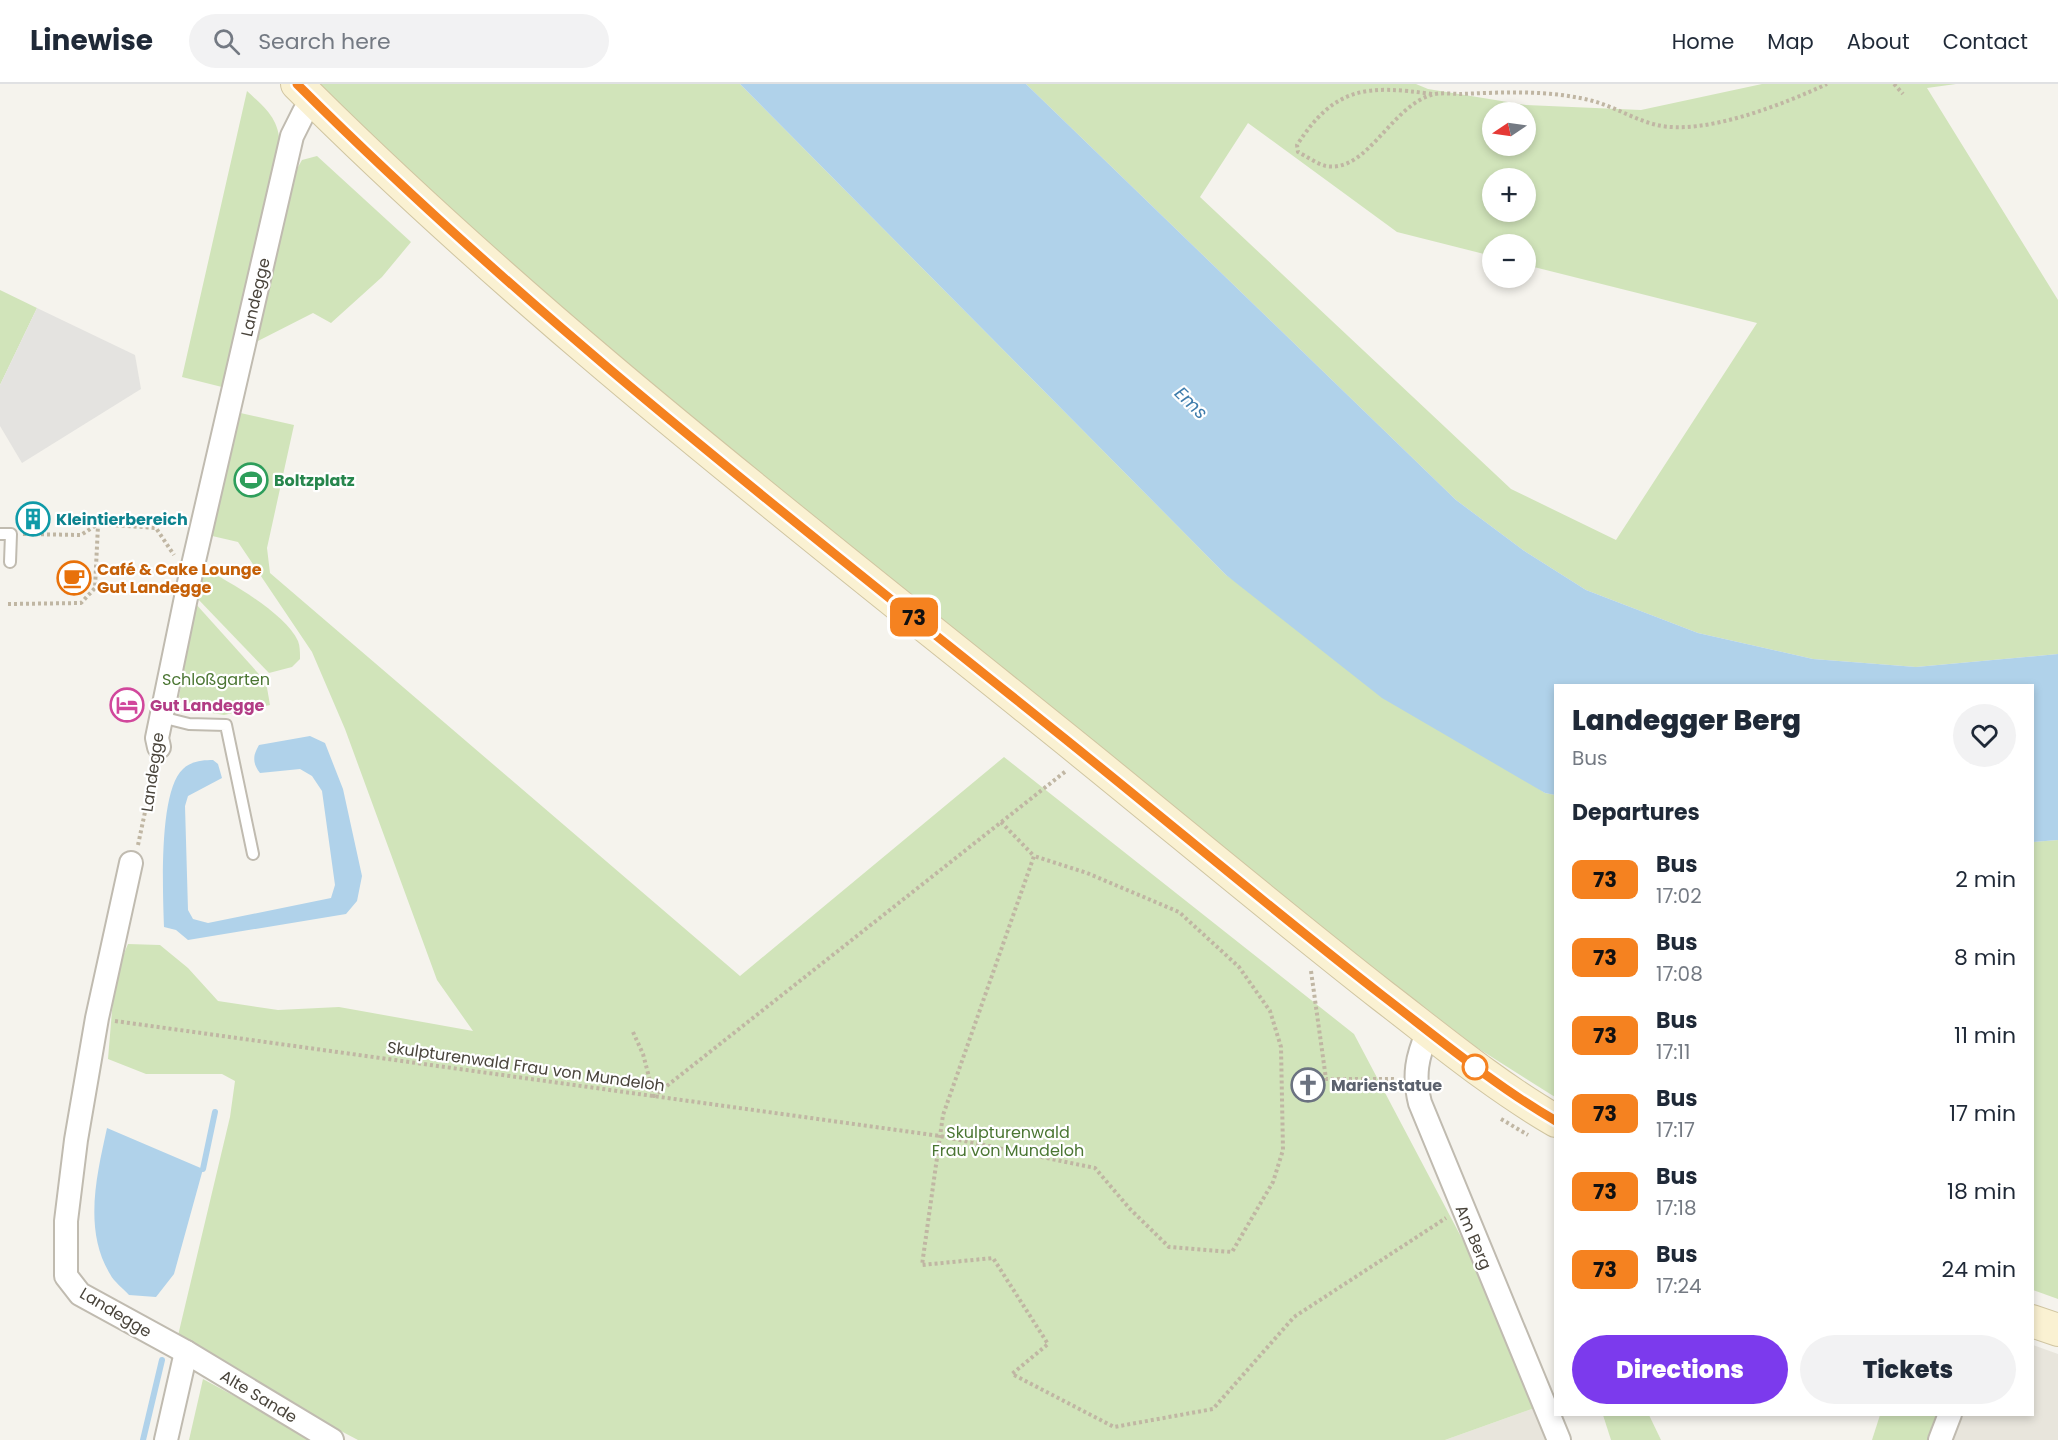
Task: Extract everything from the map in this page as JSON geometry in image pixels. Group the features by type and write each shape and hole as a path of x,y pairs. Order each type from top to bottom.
{"main road":[{"path":"306,93 402,187 489,267 659,410 1313,941 1483,1073 1554,1120"},
{"path":"2034,1322 2058,1330"}],"street":[{"name":"Landegge","path":"159,747 157,738 190,578 292,136 304,112 306,93"},
{"name":"Landegge","path":"131,863 97,1018 69,1198 66,1276 80,1294 186,1352"},
{"name":"Am Berg","path":"1428,1031 1416,1058 1414,1082 1427,1125 1559,1440"},
{"path":"166,1440 186,1352"},
{"name":"Alte Sande","path":"186,1352 332,1440"},
{"path":"1940,1440 1949,1416"}],"lane":[{"path":"6,534 10,562"},
{"path":"161,717 189,724 226,725 253,854"}],"path":[{"path":"1432,94 1409,104 1366,151 1343,167 1324,166 1298,152 1297,145 1313,119 1331,103 1365,91 1396,89 1432,94 1558,95 1593,101 1658,125 1689,126 1777,106 1827,84"},
{"path":"1894,84 1903,94"},
{"path":"6,534 81,535 98,524 156,528 190,578"},
{"path":"8,604 81,603 94,588 98,524"},
{"name":"Landegge","path":"131,863 142,836 159,747"},
{"path":"633,1032 643,1054 654,1096 1073,765"},
{"path":"1001,822 1034,856 943,1115 922,1265 993,1258 1048,1344 1012,1374 1114,1427 1213,1409 1294,1317 1462,1207"},
{"name":"Skulpturenwald Frau von Mundeloh","path":"97,1018 940,1136 1095,1168 1130,1209 1169,1247 1232,1252 1274,1182 1283,1150 1281,1047 1270,1011 1239,967 1179,912 1087,873 1034,856"},
{"path":"1313,941 1309,957 1326,1079 1389,1078"}],"shaded area":[{"path":"37,308 135,355 141,389 22,463 0,426 0,385"},
{"path":"2034,1345 2058,1354 2058,1440 1946,1440 1957,1416 2034,1416"},
{"path":"1540,1406 1554,1440 1445,1440"}],"green space":[{"path":"314,84 740,84 1226,575 1545,793 1554,795 1554,1096 1476,1047 1248,871 585,332"},
{"path":"1026,84 1416,84 1428,89 1508,102 1482,102 1482,156 1536,156 1536,105 1641,110 1762,84 1956,84 1927,88 2058,300 2058,654 1916,667 1813,659 1698,633 1586,590 1523,550 1456,500","holes":["1248,123 1397,232 1482,253 1482,234 1536,234 1536,268 1757,323 1616,540 1511,489 1200,197"]},
{"path":"247,91 266,109 274,121 280,146 226,388 182,377"},
{"path":"317,156 411,242 382,277 331,323 313,313 252,344 294,174 302,160"},
{"path":"0,290 37,308 0,385"},
{"name":"Skulpturenwald Frau von Mundeloh","path":"236,412 294,425 267,548 270,573 740,976 1004,757 1354,1034 1487,1286 1540,1406 1445,1440 358,1440 176,1344 230,1117 235,1081 222,1074 146,1074 108,1059 115,975 128,944 160,945 188,968 218,1001 278,1010 339,1007 473,1031 437,980 345,729 312,652 238,542 208,535"},
{"path":"203,568 256,599 291,630 300,647 300,659 292,667 269,673 196,597"},
{"name":"Schloßgarten","path":"195,603 266,682 270,705 224,715 195,710 179,697"},
{"path":"2058,840 2058,1299 2034,1290 2034,842"},
{"path":"203,1379 315,1440 189,1440"},
{"path":"1603,1416 1649,1416 1661,1440 1611,1440"},
{"path":"1880,1416 1938,1416 1929,1440 1872,1440"}],"water":[{"name":"Ems","path":"740,84 1026,84 1456,500 1523,550 1586,590 1698,633 1813,659 1916,667 2058,654 2058,840 2034,842 2034,684 1554,684 1554,795 1545,793 1382,698 1226,575"},
{"path":"310,736 325,743 343,789 362,876 357,901 346,914 188,940 176,930 164,927 164,844 169,798 175,781 183,769 201,761 213,760 218,764 222,778 188,796 185,806 188,910 193,919 208,923 331,898 335,885 322,791 312,776 300,769 260,773 255,762 255,752 259,745"},
{"path":"107,1128 203,1169 174,1274 156,1297 129,1295 112,1277 102,1257 97,1239 95,1202 99,1164"}],"waterway":[{"path":"203,1169 215,1112"},
{"path":"143,1440 162,1360"}],"bus line":[{"name":"73","path":"297,84 402,187 489,267 686,432 1313,941 1483,1073 1554,1120"}],"place":[{"name":"Boltzplatz","path":"251,480"},
{"name":"Kleintierbereich","path":"33,519"},
{"name":"Café & Cake Lounge Gut Landegge","path":"74,578"},
{"name":"Gut Landegge","path":"127,705"},
{"name":"Marienstatue","path":"1308,1085"}]}
